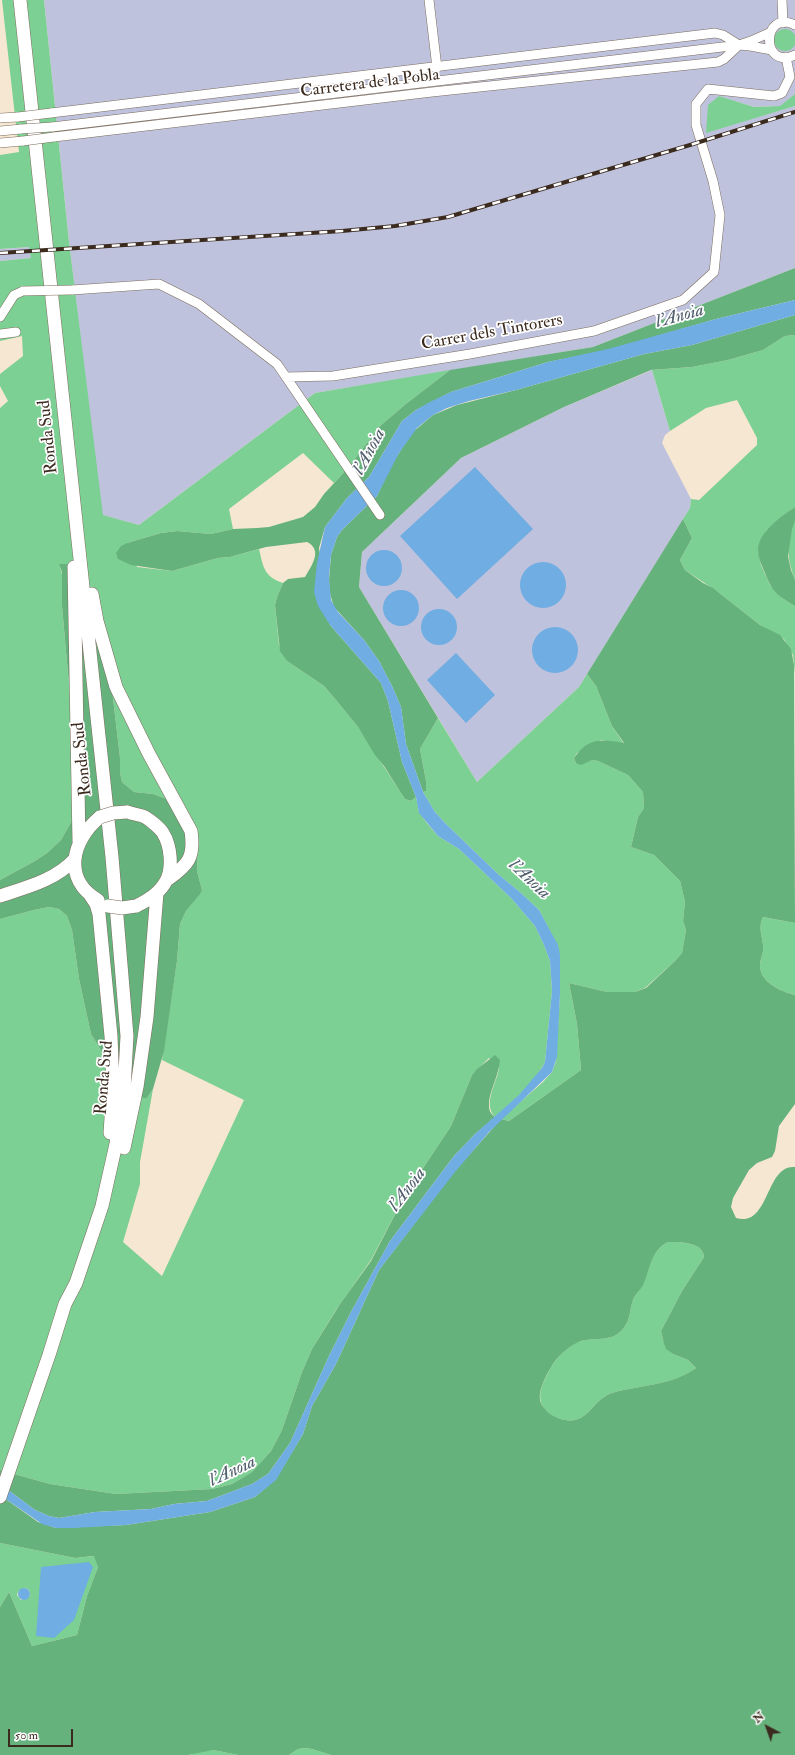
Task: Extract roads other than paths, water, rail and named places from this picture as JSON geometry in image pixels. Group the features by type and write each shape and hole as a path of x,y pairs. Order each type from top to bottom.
{"highway":[{"name":"Ronda Sud","path":"0,1497 65,1304 76,1283 102,1206 116,1144 124,1090 127,1036 112,857 78,528 20,0"},
{"path":"76,1283 109,1143 113,1089 112,1036 99,914 96,904 80,883 76,870 75,859 79,842 74,561 78,528"},
{"path":"78,528 86,551 92,596 116,687 149,754 191,831 193,843 191,856 185,868 167,880 157,893 147,901 136,906 122,908 108,906 90,896"},
{"path":"79,842 86,831 100,818 113,813 127,812 144,817 163,832 168,844 170,862 167,880"},
{"path":"49,880 63,871 75,859"},
{"path":"0,896 49,880 61,878 80,883"},
{"path":"76,1283 104,1226 124,1148 137,1087 147,1017 157,893"}],"street":[{"path":"429,0 437,68"},
{"path":"782,0 783,22 795,25"},
{"name":"Carretera de la Pobla","path":"0,131 52,127 738,45 770,32 774,27 783,22"},
{"path":"770,32 768,41 772,50"},
{"name":"Carretera de la Pobla","path":"0,118 437,68 715,33 723,35 738,45 772,50 781,56 790,56"},
{"name":"Carretera de la Pobla","path":"0,144 432,92 718,62 724,59 738,45"},
{"name":"Carrer dels Tintorers","path":"286,377 333,376 470,354 586,333 683,300 714,272 720,215 713,181 696,125 696,104 708,89 774,96 782,93 790,77 790,56"},
{"path":"0,317 14,295 23,291 72,290 158,284 199,304 277,364 377,511"},
{"path":"0,334 16,332"}],"water":[{"path":"795,300 795,315 692,345 644,354 516,390 469,401 447,408 433,415 417,428 399,453 377,496 342,530 337,537 331,555 329,577 331,600 338,612 364,640 379,661 392,686 401,707 406,744 423,792 435,812 445,823 499,875 539,910 558,945 560,955 560,994 557,1057 552,1072 489,1132 455,1172 379,1270 336,1364 312,1406 303,1434 276,1480 255,1497 210,1512 126,1525 56,1528 42,1524 0,1495 0,1484 35,1510 49,1516 59,1518 95,1512 151,1509 174,1504 207,1501 252,1484 268,1474 290,1443 329,1356 390,1241 454,1156 475,1134 519,1095 542,1068 545,1062 552,991 550,961 544,945 535,926 511,898 459,849 438,836 419,813 416,797 402,762 388,701 381,683 330,625 318,606 314,592 317,563 325,527 347,498 369,477 402,421 416,410 430,402 451,392 548,362 608,349 716,319"},
{"path":"475,467 533,529 457,599 400,536"},
{"path":"388,550 397,555 401,561 401,575 397,581 388,586 380,586 371,581 367,575 366,564 371,555 377,551"},
{"path":"543,562 556,566 562,572 566,585 562,598 556,604 543,608 530,604 524,598 520,585 524,572 530,566"},
{"path":"405,590 414,595 418,601 418,615 414,621 405,626 397,626 388,621 384,615 383,604 388,595 394,591"},
{"path":"443,609 452,614 456,620 456,634 452,640 443,645 435,645 426,640 422,634 421,623 426,614 432,610"},
{"path":"555,627 568,631 574,637 578,650 574,663 568,669 555,673 542,669 536,663 532,650 536,637 542,631"},
{"path":"456,653 495,695 466,723 427,680"},
{"path":"89,1562 93,1567 74,1620 54,1638 36,1636 41,1567"},
{"path":"22,1588 26,1588 30,1594 26,1600 22,1600 18,1596 18,1592"}],"railway":[{"path":"0,253 342,231 395,226 448,217 795,112"}],"water label":[{"name":"l'Anoia","path":"680,317"},
{"name":"l'Anoia","path":"370,452"},
{"name":"l'Anoia","path":"529,880"},
{"name":"l'Anoia","path":"408,1190"},
{"name":"l'Anoia","path":"233,1472"}]}
